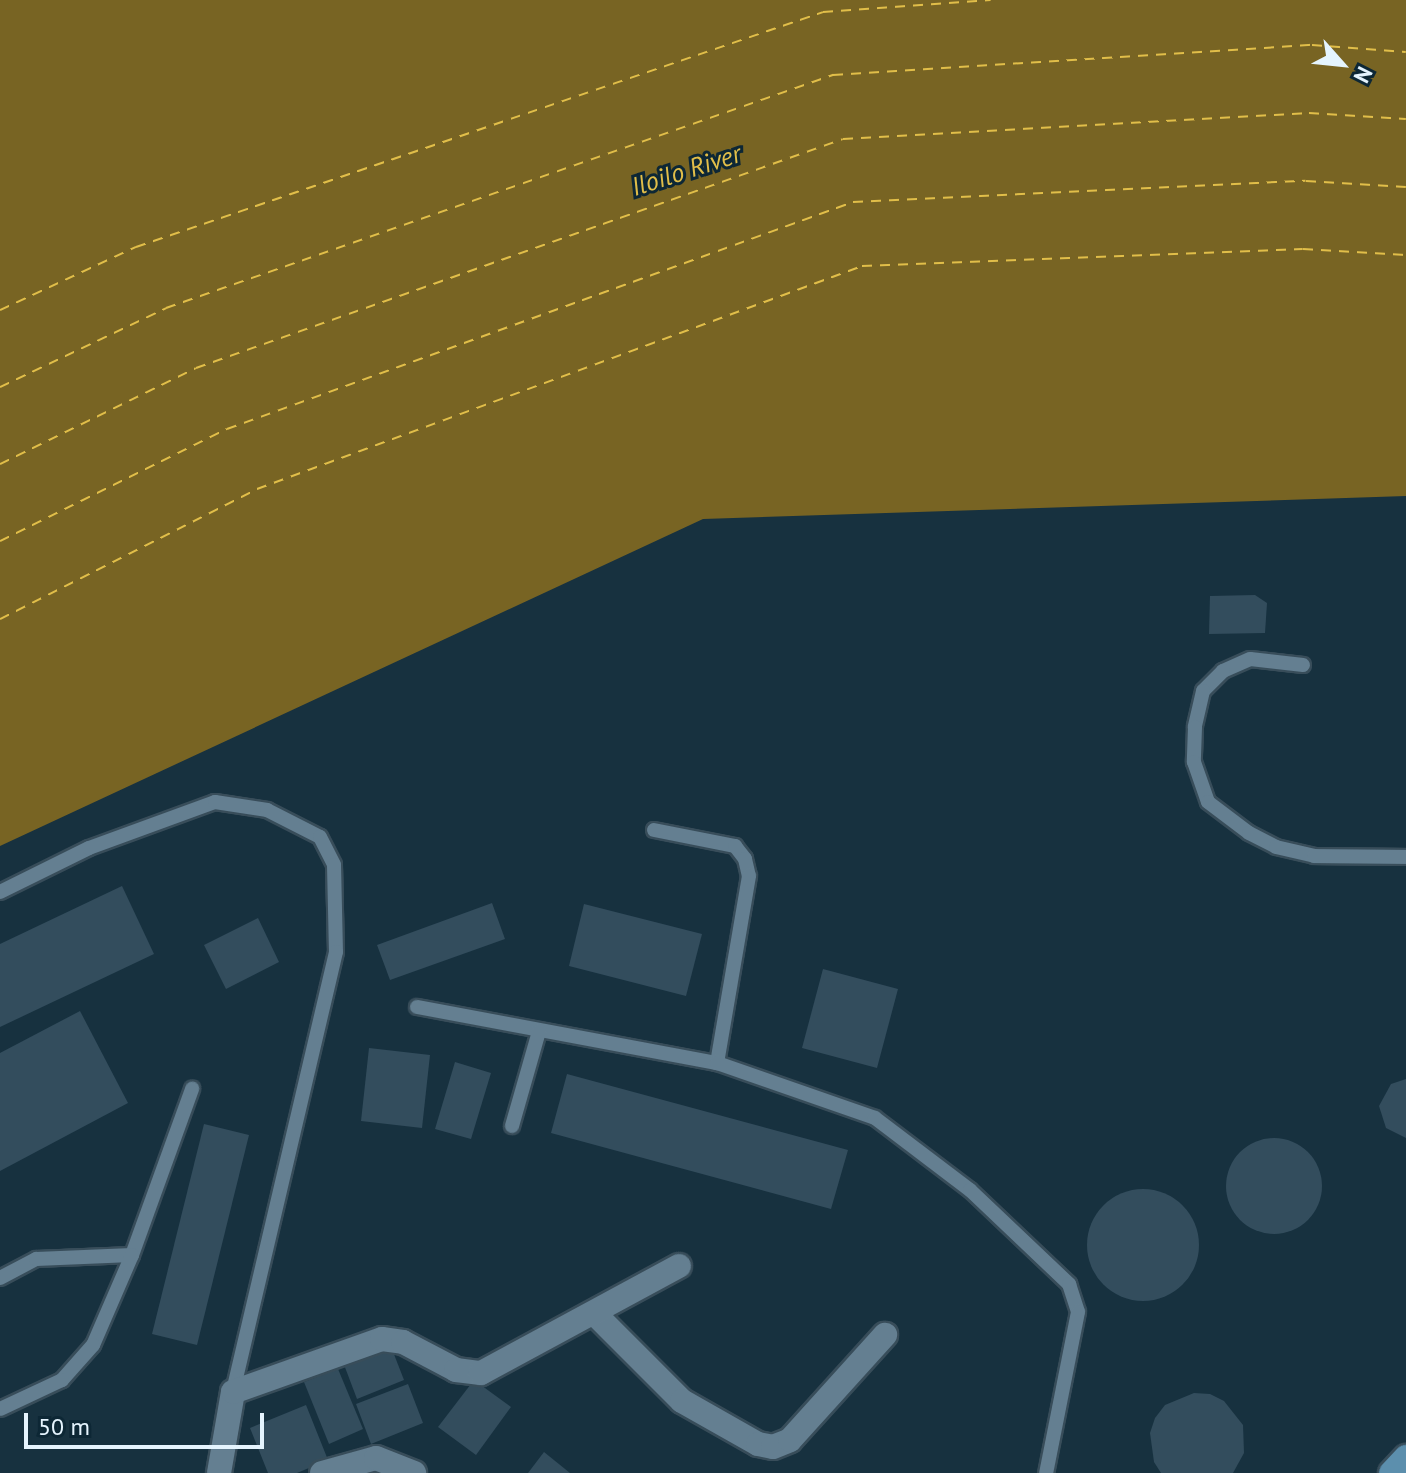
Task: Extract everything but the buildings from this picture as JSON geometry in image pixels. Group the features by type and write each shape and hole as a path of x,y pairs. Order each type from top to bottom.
{"street":[{"path":"219,1473 233,1392 382,1339 403,1342 456,1370 481,1373 679,1266"},
{"path":"594,1313 682,1401 758,1444 773,1447 790,1440 885,1335"},
{"path":"1391,1473 1406,1457"},
{"path":"322,1473 376,1458 414,1473"}],"lane":[{"path":"1303,665 1250,659 1223,671 1203,691 1195,727 1194,762 1208,802 1249,833 1276,847 1314,856 1406,857"},
{"path":"0,892 89,848 215,802 267,810 320,837 334,865 336,952 233,1392"},
{"path":"654,830 735,846 747,868 749,876 717,1063"},
{"path":"417,1007 717,1063 875,1118 970,1190 1069,1284 1078,1312 1046,1473"},
{"path":"512,1126 539,1031"},
{"path":"0,1409 62,1380 93,1345 132,1255 192,1089"},
{"path":"0,1278 36,1259 132,1255"}],"water":[{"name":"Iloilo River","path":"0,0 1406,0 1406,496 703,519 0,846"}],"ferry route":[{"path":"0,310 136,247 823,12 991,0"},
{"path":"0,387 166,308 833,75 1312,45 1406,52"},
{"path":"0,464 196,368 843,139 1309,113 1406,119"},
{"path":"0,541 227,429 853,202 1306,181 1406,187"},
{"path":"0,619 257,489 862,266 1303,249 1406,255"}]}
